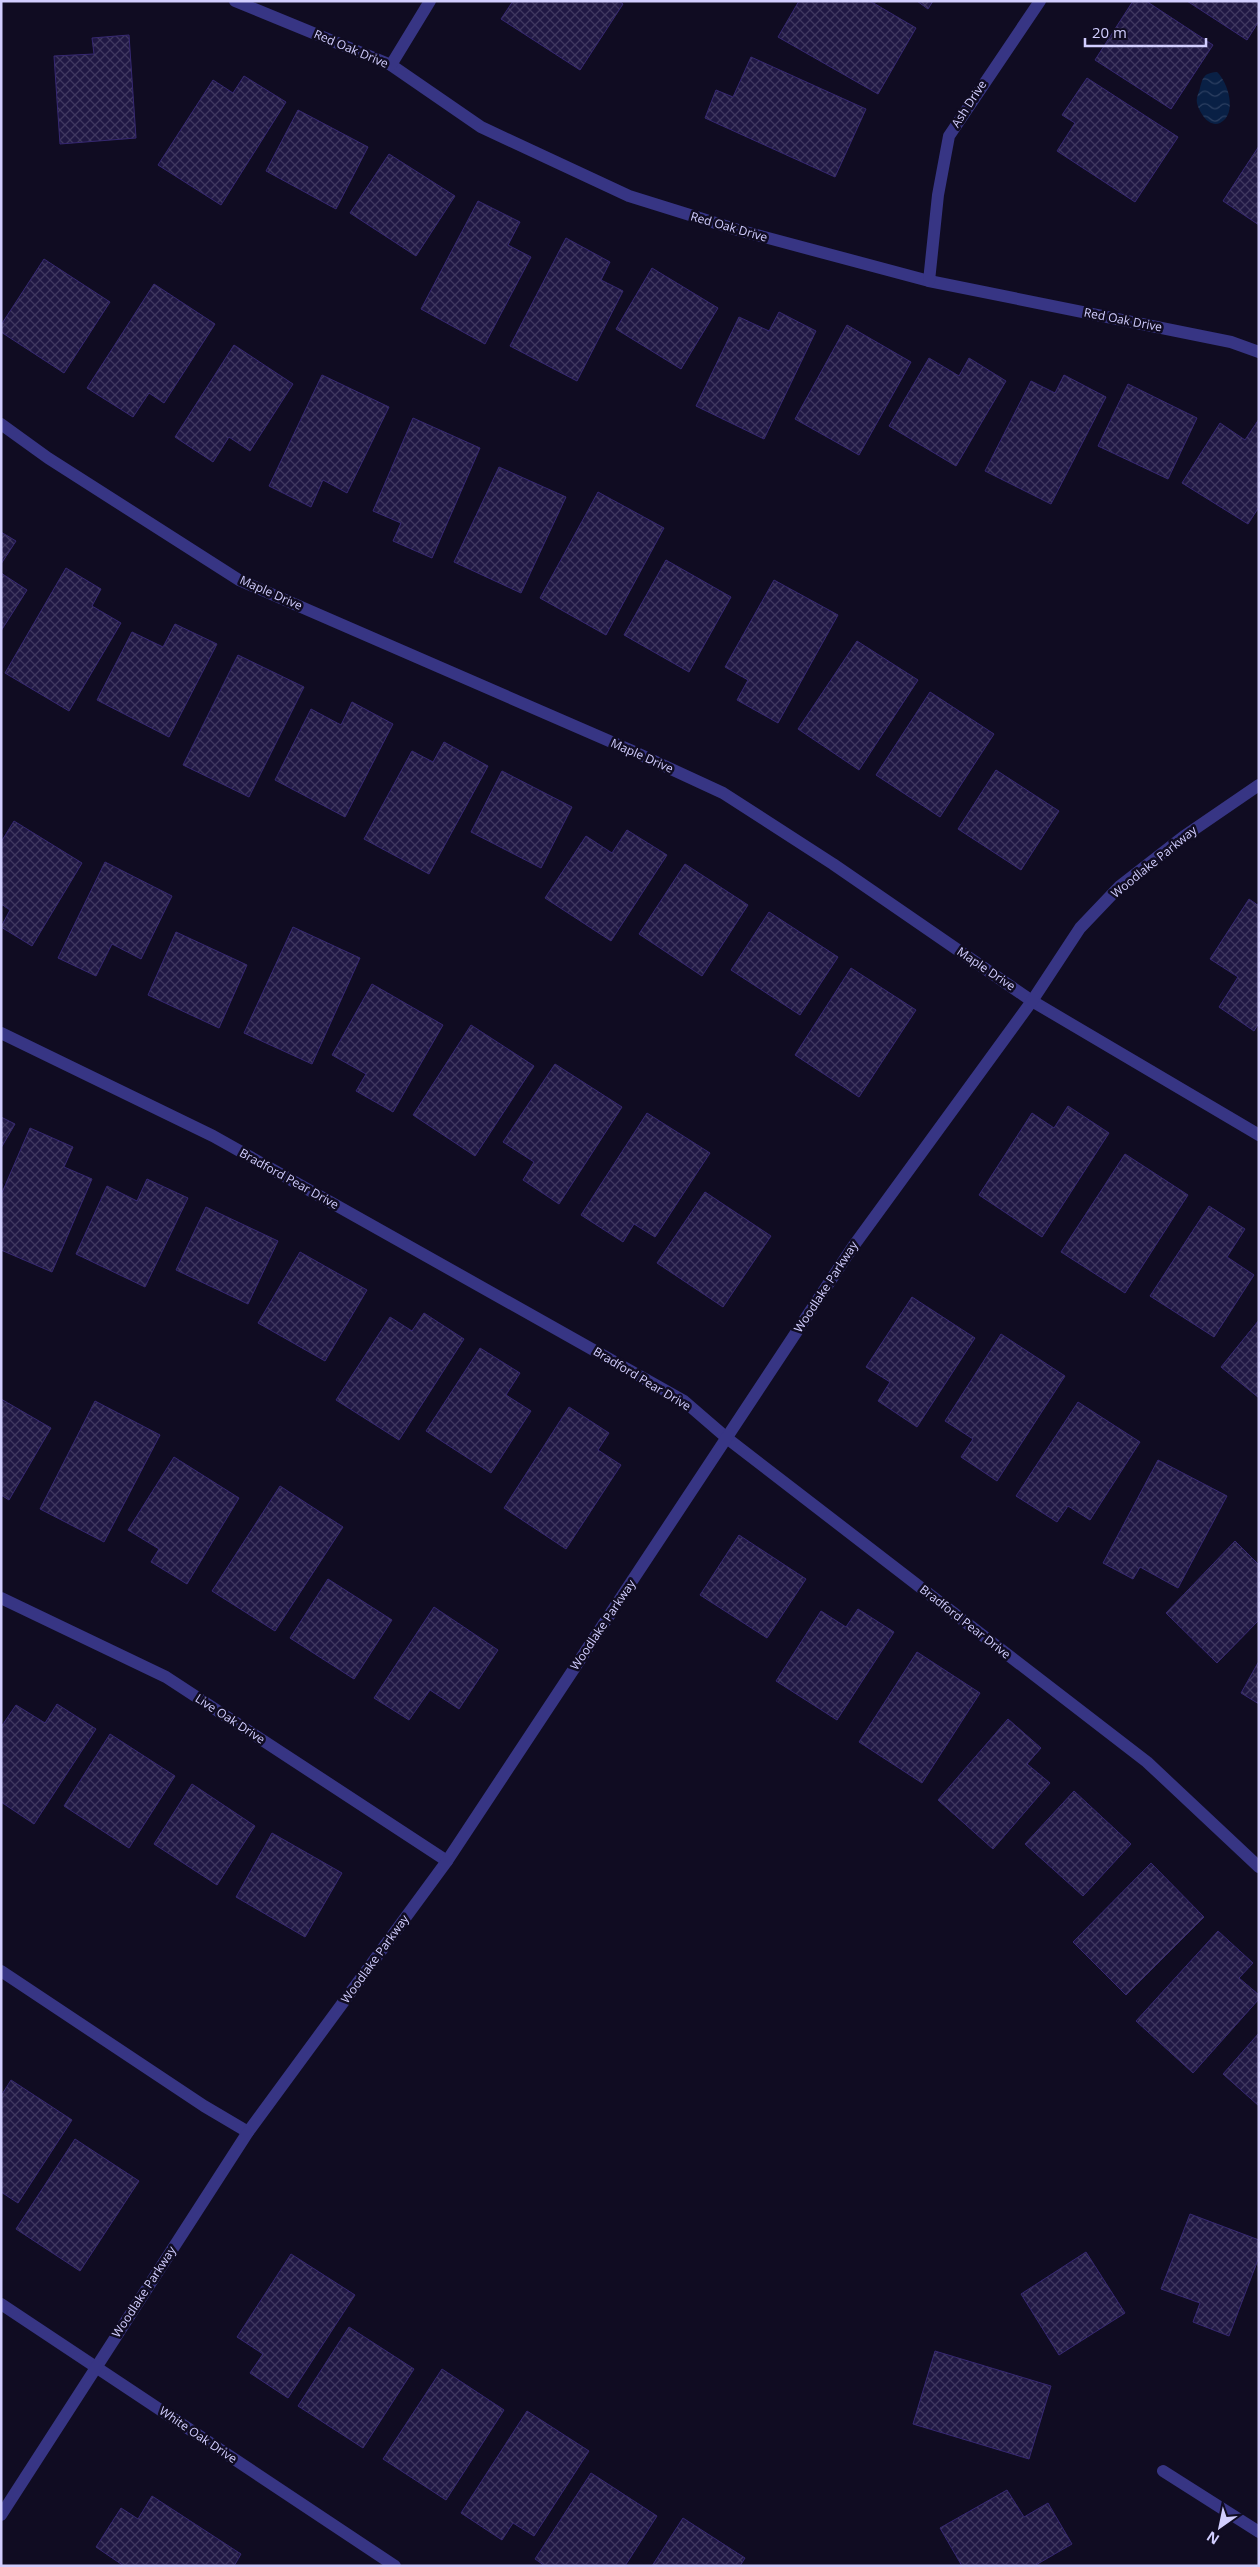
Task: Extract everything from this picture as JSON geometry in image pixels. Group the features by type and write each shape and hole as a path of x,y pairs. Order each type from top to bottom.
{"street":[{"name":"Red Oak Drive","path":"236,1 390,65 481,127 565,169 629,196 738,230 929,281 1231,342 1259,352"},
{"path":"390,65 430,1"},
{"name":"Ash Drive","path":"929,281 938,194 949,136 1040,1"},
{"name":"Maple Drive","path":"1,424 48,458 239,580 723,793 841,869 1032,1001 1259,1134"},
{"name":"Woodlake Parkway","path":"1,2515 95,2366 248,2132 447,1861 728,1439 852,1248 1032,1001 1080,928 1120,886 1183,837 1259,785"},
{"name":"Bradford Pear Drive","path":"1,1033 221,1140 684,1401 728,1439 1146,1762 1259,1867"},
{"name":"Live Oak Drive","path":"1,1598 166,1677 447,1861"},
{"path":"1,1971 204,2106 248,2132"},
{"name":"White Oak Drive","path":"1,2304 396,2566"},
{"path":"1164,2471 1259,2532"}],"water":[{"path":"1217,72 1228,90 1230,106 1229,113 1225,119 1216,124 1208,121 1200,111 1197,97 1203,78 1209,73"}],"building":[{"path":"513,1 619,1 623,4 580,70 501,19"},
{"path":"799,1 870,1 916,28 878,94 778,37"},
{"path":"917,1 933,1 928,9"},
{"path":"1133,1 1146,1 1213,45 1171,109 1095,60"},
{"path":"1187,1 1259,1 1259,21 1247,40"},
{"path":"129,35 136,138 60,144 54,56 94,54 92,38"},
{"path":"751,57 866,109 835,177 705,118 716,90 733,97"},
{"path":"244,76 286,102 221,205 158,165 213,80 233,93"},
{"path":"1087,78 1178,137 1135,202 1057,151 1075,123 1062,115"},
{"path":"298,110 368,147 336,209 266,171"},
{"path":"1259,146 1259,225 1223,201"},
{"path":"389,154 455,196 416,256 350,213"},
{"path":"478,201 520,222 508,245 531,257 485,344 421,309"},
{"path":"566,238 610,262 601,280 623,291 577,381 510,346"},
{"path":"44,259 110,302 64,373 1,332 1,325"},
{"path":"652,268 718,308 681,369 616,329"},
{"path":"154,284 215,324 164,403 149,393 133,417 87,388"},
{"path":"779,312 816,331 764,439 696,406 739,317 769,331"},
{"path":"847,325 911,362 859,455 795,419"},
{"path":"234,345 293,384 250,451 229,437 213,462 175,437"},
{"path":"929,358 959,376 969,358 1006,381 956,466 889,426"},
{"path":"322,375 389,407 347,493 323,480 311,507 269,486"},
{"path":"1064,375 1106,397 1051,504 985,471 1031,381 1055,393"},
{"path":"1128,384 1197,418 1168,479 1098,446"},
{"path":"413,418 480,448 432,558 393,541 401,523 373,511"},
{"path":"1259,419 1259,507 1248,524 1182,483 1220,423 1245,440"},
{"path":"499,467 566,497 521,593 454,562"},
{"path":"598,492 664,528 606,635 540,598"},
{"path":"1,532 16,541 1,564"},
{"path":"666,560 731,597 689,672 624,635"},
{"path":"66,568 101,589 92,606 121,623 69,711 5,673"},
{"path":"1,573 27,590 1,631"},
{"path":"774,580 838,615 778,723 737,700 748,680 725,667"},
{"path":"175,624 217,644 169,737 97,700 132,632 163,647"},
{"path":"857,641 918,680 859,770 798,729"},
{"path":"238,655 304,687 249,797 183,765"},
{"path":"930,692 994,734 940,817 876,775"},
{"path":"352,702 393,724 345,817 275,780 311,709 341,725"},
{"path":"444,742 488,766 429,874 364,839 412,751 433,762"},
{"path":"996,770 1059,811 1021,870 958,829"},
{"path":"502,771 572,807 541,868 471,832"},
{"path":"14,821 82,863 32,946 1,927 10,910 1,904 1,842"},
{"path":"627,830 667,855 611,941 545,898 586,836 612,853"},
{"path":"105,862 172,896 141,959 112,944 96,976 58,958"},
{"path":"685,864 748,905 702,976 639,934"},
{"path":"1249,899 1259,906 1259,1023 1254,1031 1219,1007 1238,977 1210,959"},
{"path":"769,912 838,957 800,1015 731,970"},
{"path":"293,927 360,958 312,1064 244,1033"},
{"path":"176,932 247,965 219,1028 148,995"},
{"path":"851,968 916,1010 859,1097 795,1055"},
{"path":"372,984 443,1025 393,1112 356,1091 366,1074 332,1055"},
{"path":"471,1025 534,1066 475,1156 413,1115"},
{"path":"555,1064 622,1107 559,1204 523,1180 534,1162 503,1142"},
{"path":"1068,1106 1109,1133 1042,1237 979,1195 1032,1113 1054,1128"},
{"path":"647,1113 710,1153 655,1237 634,1224 623,1242 581,1215"},
{"path":"1,1117 15,1124 1,1148"},
{"path":"30,1128 73,1147 64,1167 92,1179 52,1272 1,1250 1,1195"},
{"path":"1125,1154 1188,1195 1125,1293 1061,1252"},
{"path":"147,1179 188,1198 145,1287 76,1254 107,1186 137,1201"},
{"path":"705,1192 771,1236 723,1307 657,1263"},
{"path":"1209,1206 1245,1229 1227,1257 1254,1275 1214,1337 1150,1296"},
{"path":"206,1207 278,1241 248,1304 176,1270"},
{"path":"300,1252 367,1290 325,1361 258,1323"},
{"path":"912,1297 975,1338 917,1427 878,1401 890,1382 866,1367"},
{"path":"424,1313 464,1339 399,1440 336,1400 390,1317 412,1331"},
{"path":"1259,1320 1259,1398 1221,1367"},
{"path":"1001,1334 1065,1376 997,1481 961,1457 973,1439 945,1421"},
{"path":"480,1348 520,1373 506,1395 531,1411 491,1473 426,1431"},
{"path":"1,1399 51,1428 9,1500 1,1495"},
{"path":"95,1401 160,1435 104,1542 40,1509"},
{"path":"1078,1402 1140,1442 1090,1520 1068,1506 1057,1522 1016,1496"},
{"path":"569,1407 609,1433 598,1450 621,1465 566,1549 504,1508"},
{"path":"174,1457 239,1498 187,1584 151,1562 159,1549 128,1530"},
{"path":"1158,1460 1227,1496 1178,1588 1140,1567 1133,1579 1103,1563"},
{"path":"280,1486 343,1527 275,1631 212,1591"},
{"path":"739,1535 806,1579 767,1638 700,1595"},
{"path":"1235,1541 1259,1565 1259,1620 1217,1663 1166,1613"},
{"path":"328,1579 392,1620 354,1679 290,1638"},
{"path":"434,1607 498,1650 459,1709 430,1690 409,1720 374,1698"},
{"path":"858,1609 894,1632 837,1720 776,1681 821,1611 846,1627"},
{"path":"917,1652 980,1693 922,1783 859,1742"},
{"path":"1259,1661 1259,1704 1241,1693"},
{"path":"57,1704 96,1729 34,1824 1,1802 1,1727 16,1705 45,1723"},
{"path":"1008,1719 1041,1748 1027,1764 1050,1783 993,1849 938,1800"},
{"path":"110,1734 175,1776 129,1848 64,1806"},
{"path":"192,1784 255,1826 217,1885 154,1844"},
{"path":"1074,1791 1131,1844 1083,1896 1025,1844"},
{"path":"272,1833 342,1873 305,1937 236,1897"},
{"path":"1151,1863 1204,1917 1126,1995 1073,1942"},
{"path":"1218,1931 1253,1963 1239,1978 1259,1995 1259,1999 1193,2073 1136,2021"},
{"path":"1259,2033 1259,2106 1223,2074"},
{"path":"11,2080 72,2120 18,2203 1,2192 1,2096"},
{"path":"75,2139 139,2181 80,2271 16,2229"},
{"path":"1190,2214 1259,2240 1259,2257 1229,2336 1193,2322 1200,2303 1161,2289"},
{"path":"1086,2252 1125,2313 1059,2355 1021,2294"},
{"path":"291,2254 355,2295 288,2398 250,2373 263,2354 237,2337"},
{"path":"349,2327 414,2369 363,2448 298,2406"},
{"path":"935,2351 1051,2386 1029,2459 913,2424"},
{"path":"442,2369 504,2410 446,2500 383,2459"},
{"path":"527,2411 589,2451 534,2536 513,2523 502,2540 461,2513"},
{"path":"591,2473 657,2516 625,2566 545,2566 535,2559"},
{"path":"1007,2490 1024,2517 1048,2503 1072,2544 1034,2566 962,2566 940,2528"},
{"path":"152,2496 241,2554 234,2566 124,2566 96,2547 121,2508 138,2519"},
{"path":"683,2518 745,2558 740,2566 652,2566"}]}
